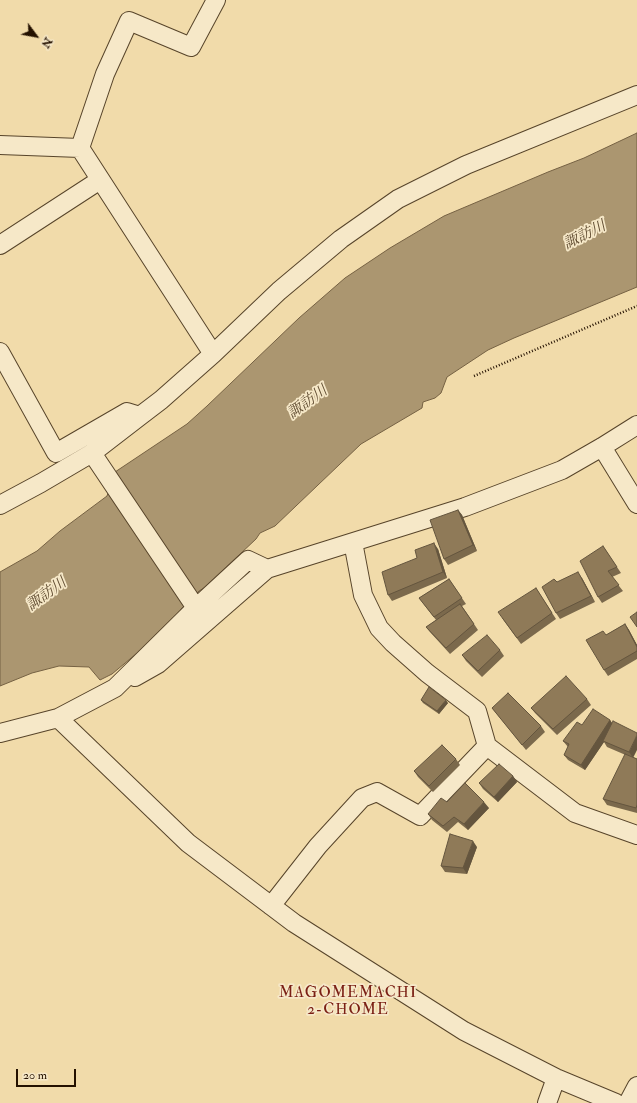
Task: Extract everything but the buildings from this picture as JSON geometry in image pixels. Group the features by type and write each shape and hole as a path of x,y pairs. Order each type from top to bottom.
{"street":[{"path":"80,148 105,74 129,21 191,47 216,0"},
{"path":"0,505 94,457 213,354 279,291 341,239 398,199 466,165 637,95"},
{"path":"0,145 80,148"},
{"path":"80,148 213,354"},
{"path":"0,244 100,180"},
{"path":"0,352 56,453 127,412 140,416"},
{"path":"0,732 58,718 158,664 267,569 465,507 562,470 637,425"},
{"path":"602,447 637,504"},
{"path":"94,457 194,605"},
{"path":"353,542 363,595 379,628 393,643 427,673 477,711 487,746 575,813 637,835"},
{"path":"115,688 194,605 248,560 267,569"},
{"path":"58,718 188,843 294,923 464,1031 556,1078 616,1103"},
{"path":"271,906 318,846 362,798 377,792 420,816 487,746"},
{"path":"547,1103 556,1078"},
{"path":"628,1103 637,1086"}],"path":[{"path":"474,376 637,306"}],"water":[{"name":"諏訪川","path":"637,133 637,287 488,350 447,377 441,393 435,398 423,402 422,408 361,444 275,526 260,533 256,539 199,591 181,609 179,618 112,674 100,680 89,667 59,666 32,673 0,686 0,572 37,551 60,531 107,496 115,472 187,424 299,318 345,278 390,248 444,216 584,158"}],"district":[{"name":"MAGOMEMACHI 2-CHOME","path":"348,1002"}]}
